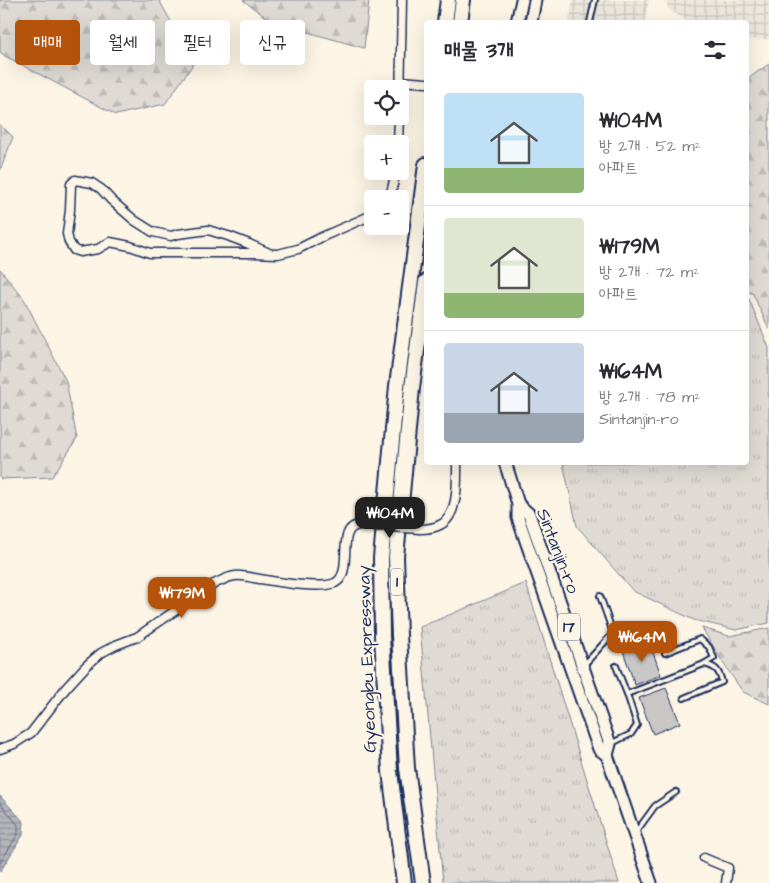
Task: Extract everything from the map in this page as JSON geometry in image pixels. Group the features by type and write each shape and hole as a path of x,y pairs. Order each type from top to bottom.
{"highway":[{"path":"445,20 448,0"},
{"path":"460,20 463,0"},
{"name":"Gyeongbu Expressway","path":"404,883 390,771 382,636 381,558 397,386 424,180"},
{"name":"Gyeongbu Expressway","path":"423,883 407,768 396,556 412,388 424,297"}],"main road":[{"path":"517,20 522,0"},
{"path":"531,20 535,0"},
{"name":"Sintanjin-ro","path":"506,465 518,504 518,518 599,749 609,750"},
{"name":"Sintanjin-ro","path":"518,504 529,514 583,667 634,834 651,883"}],"street":[{"path":"401,80 402,0"},
{"path":"409,82 424,83"},
{"path":"269,253 208,230 171,236 153,232 134,220 92,183 75,180 71,184 67,234 74,250 80,252 98,249 110,242 150,253 278,254 298,249 364,219"},
{"path":"0,749 14,744 31,733 66,688 101,653 137,637 205,590 225,579 237,576 304,585 334,583 340,579 344,568 346,538 355,525 420,530 442,525 448,519 456,495 457,465"},
{"path":"704,858 728,868 726,883"}],"lane":[{"path":"590,20 595,0"},
{"path":"583,667 613,633 600,596"},
{"path":"627,694 704,664 714,658 709,647 700,639 666,653"},
{"path":"684,698 722,682 720,675 714,667 704,664"},
{"path":"609,750 631,734 637,725 616,666"},
{"path":"634,834 655,806 676,792"}],"shaded area":[{"path":"573,0 649,0 645,20 568,20"},
{"path":"666,0 769,0 769,39 749,40 749,20 686,20 668,9"}],"green space":[{"path":"0,0 159,0 170,20 165,20 165,65 193,65 165,104 116,115 22,65 80,65 80,20 15,20 15,61 0,52"},
{"path":"243,0 369,0 364,48 305,31 305,20 269,20"},
{"path":"769,64 769,329 753,294 749,292 749,79"},
{"path":"0,124 13,137 0,171"},
{"path":"0,269 24,299 66,381 77,439 52,477 0,478"},
{"path":"749,299 769,348 769,623 736,630 694,620 633,591 577,526 563,465 749,465"},
{"path":"526,583 619,883 443,883 420,627"},
{"path":"702,628 729,636 769,628 769,704 743,692"}],"water":[{"path":"0,796 24,822 23,835 0,872"}],"building":[{"path":"649,641 661,675 635,685 623,651"},
{"path":"666,688 680,723 653,734 639,698"}]}
